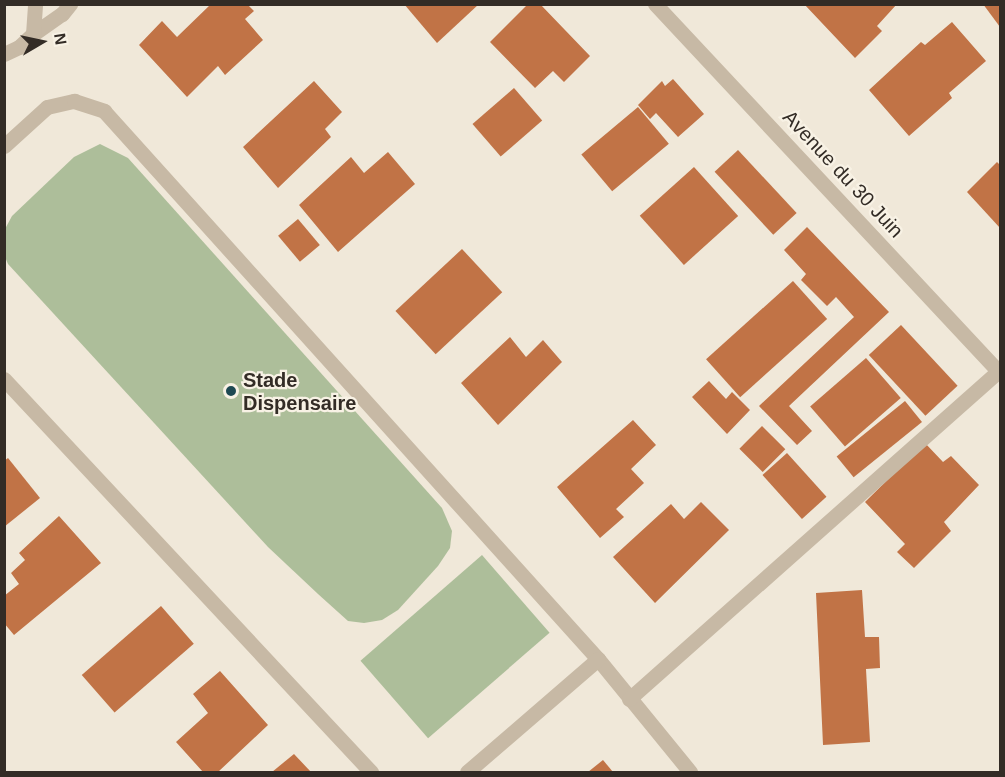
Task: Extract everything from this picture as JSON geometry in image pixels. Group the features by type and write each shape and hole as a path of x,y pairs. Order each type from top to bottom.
{"street":[{"path":"33,34 35,4"},
{"path":"4,54 19,47 62,14 70,4"},
{"name":"Avenue du 30 Juin","path":"655,4 1000,372"},
{"path":"4,146 47,107 74,101 104,111 598,660 690,772"},
{"path":"629,699 1000,372"},
{"path":"4,379 371,772"},
{"path":"467,772 598,660"}],"green space":[{"name":"Stade Dispensaire","path":"100,144 128,158 442,508 452,531 450,548 438,566 398,610 382,620 364,623 348,621 268,547 8,264 5,257 5,229 12,216 74,157"},
{"path":"482,555 550,633 428,738 360,661"}],"building":[{"path":"211,4 247,4 254,11 245,19 263,40 225,75 218,66 187,97 139,45 162,21 177,37"},
{"path":"404,4 479,4 437,43"},
{"path":"528,4 540,4 590,56 564,82 553,71 535,88 490,42"},
{"path":"804,4 897,4 877,26 882,31 855,58"},
{"path":"983,4 1000,4 1000,27"},
{"path":"952,22 986,61 949,93 952,98 909,136 869,90 921,42 925,45"},
{"path":"673,79 704,114 678,137 656,113 650,119 638,105 662,81 665,86"},
{"path":"314,81 342,112 325,129 331,137 278,188 243,147"},
{"path":"514,88 542,120 501,157 472,124"},
{"path":"638,107 669,144 612,191 581,155"},
{"path":"738,150 797,213 773,235 715,172"},
{"path":"388,152 415,184 338,252 299,205 351,157 364,173"},
{"path":"997,162 1000,165 1000,228 967,192"},
{"path":"694,167 738,216 684,265 640,216"},
{"path":"298,219 320,245 300,262 278,236"},
{"path":"807,227 889,312 789,406 812,431 797,445 759,406 854,317 836,297 827,306 801,280 806,274 784,250"},
{"path":"462,249 502,292 436,354 395,311"},
{"path":"793,281 827,319 740,397 706,359"},
{"path":"901,325 958,386 925,416 869,355"},
{"path":"510,337 526,357 543,340 562,362 498,425 461,383"},
{"path":"866,358 901,398 845,447 810,407"},
{"path":"709,381 726,399 732,392 750,410 727,434 692,397"},
{"path":"905,401 922,422 854,477 837,456"},
{"path":"633,420 656,445 631,469 644,483 616,509 624,517 600,538 557,487"},
{"path":"762,426 785,449 763,472 739,449"},
{"path":"925,443 943,462 951,456 979,485 944,522 951,531 914,568 897,552 905,544 865,502"},
{"path":"787,453 826,497 802,519 762,475"},
{"path":"8,458 40,498 4,527 4,461"},
{"path":"701,502 729,530 655,603 613,557 671,504 684,519"},
{"path":"59,516 101,563 14,635 4,623 4,596 19,584 11,573 25,560 19,553"},
{"path":"862,590 865,637 879,637 880,668 866,669 870,742 823,745 816,593"},
{"path":"161,606 194,644 115,713 82,675"},
{"path":"220,671 268,725 218,772 203,772 176,742 208,713 193,694"},
{"path":"294,754 311,772 272,772"},
{"path":"603,760 613,772 588,772"}],"place":[{"name":"Stade Dispensaire","path":"231,391"}]}
